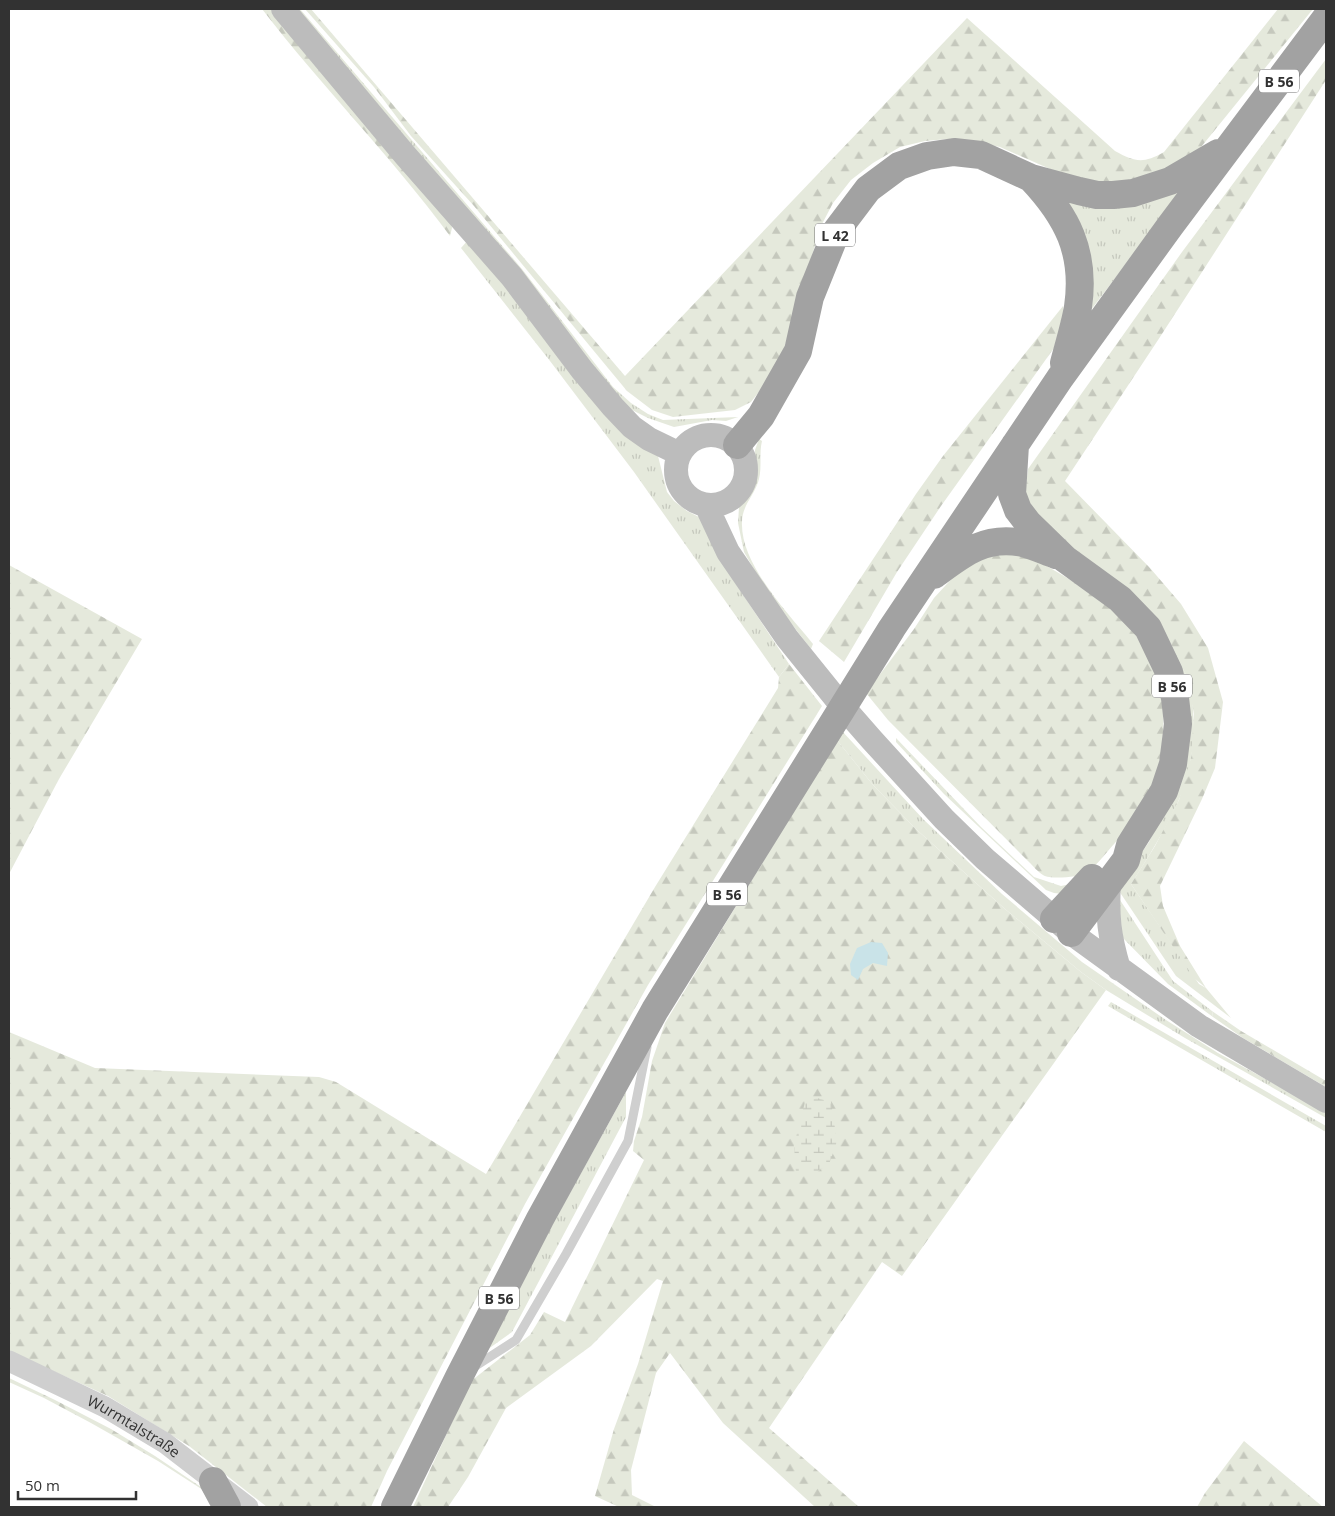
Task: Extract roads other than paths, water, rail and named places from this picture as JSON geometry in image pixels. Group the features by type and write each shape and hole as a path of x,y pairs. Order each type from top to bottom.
{"highway":[{"name":"B 56","path":"395,1507 540,1219 655,1010 917,588 1060,378 1326,18"},
{"path":"1031,178 1097,195 1133,193 1170,181 1232,144"},
{"name":"L 42","path":"736,445 761,416 798,351 810,297 837,230 868,189 899,166 927,156 954,152 981,155 1031,178"},
{"path":"1031,178 1051,199 1062,216 1074,242 1078,264 1080,284 1078,308 1060,378"},
{"name":"B 56","path":"1015,444 1012,494 1018,510 1028,523 1065,558 1120,599 1148,628 1169,672 1176,698 1178,724 1174,764 1164,791 1130,846 1126,860 1109,882 1062,926"},
{"name":"B 56","path":"917,588 961,554 979,545 1003,541 1023,543 1065,558"},
{"name":"B 56","path":"1062,926 1097,873 1117,849 1130,846"},
{"path":"213,1480 227,1507"}],"main road":[{"path":"283,9 405,155 512,277 582,370 613,407 632,427 649,439 680,454"},
{"path":"706,435 722,437 736,445 744,458 746,472 742,488 729,500 718,505 706,505 686,495 680,487 676,474 676,464 686,445 695,438 706,435"},
{"path":"729,500 744,575"},
{"path":"706,505 728,552 787,638 872,740 985,859 1062,926 1199,1026 1326,1101"},
{"path":"1109,882 1108,924 1119,969"}],"street":[{"name":"Wurmtalstraße","path":"9,1361 131,1422 165,1443 248,1507"}],"lane":[{"path":"459,1377 516,1340 628,1141 655,1010"}],"water":[{"path":"871,942 882,943 888,953 887,966 873,963 863,969 858,980 851,975 850,964 857,948"}]}
